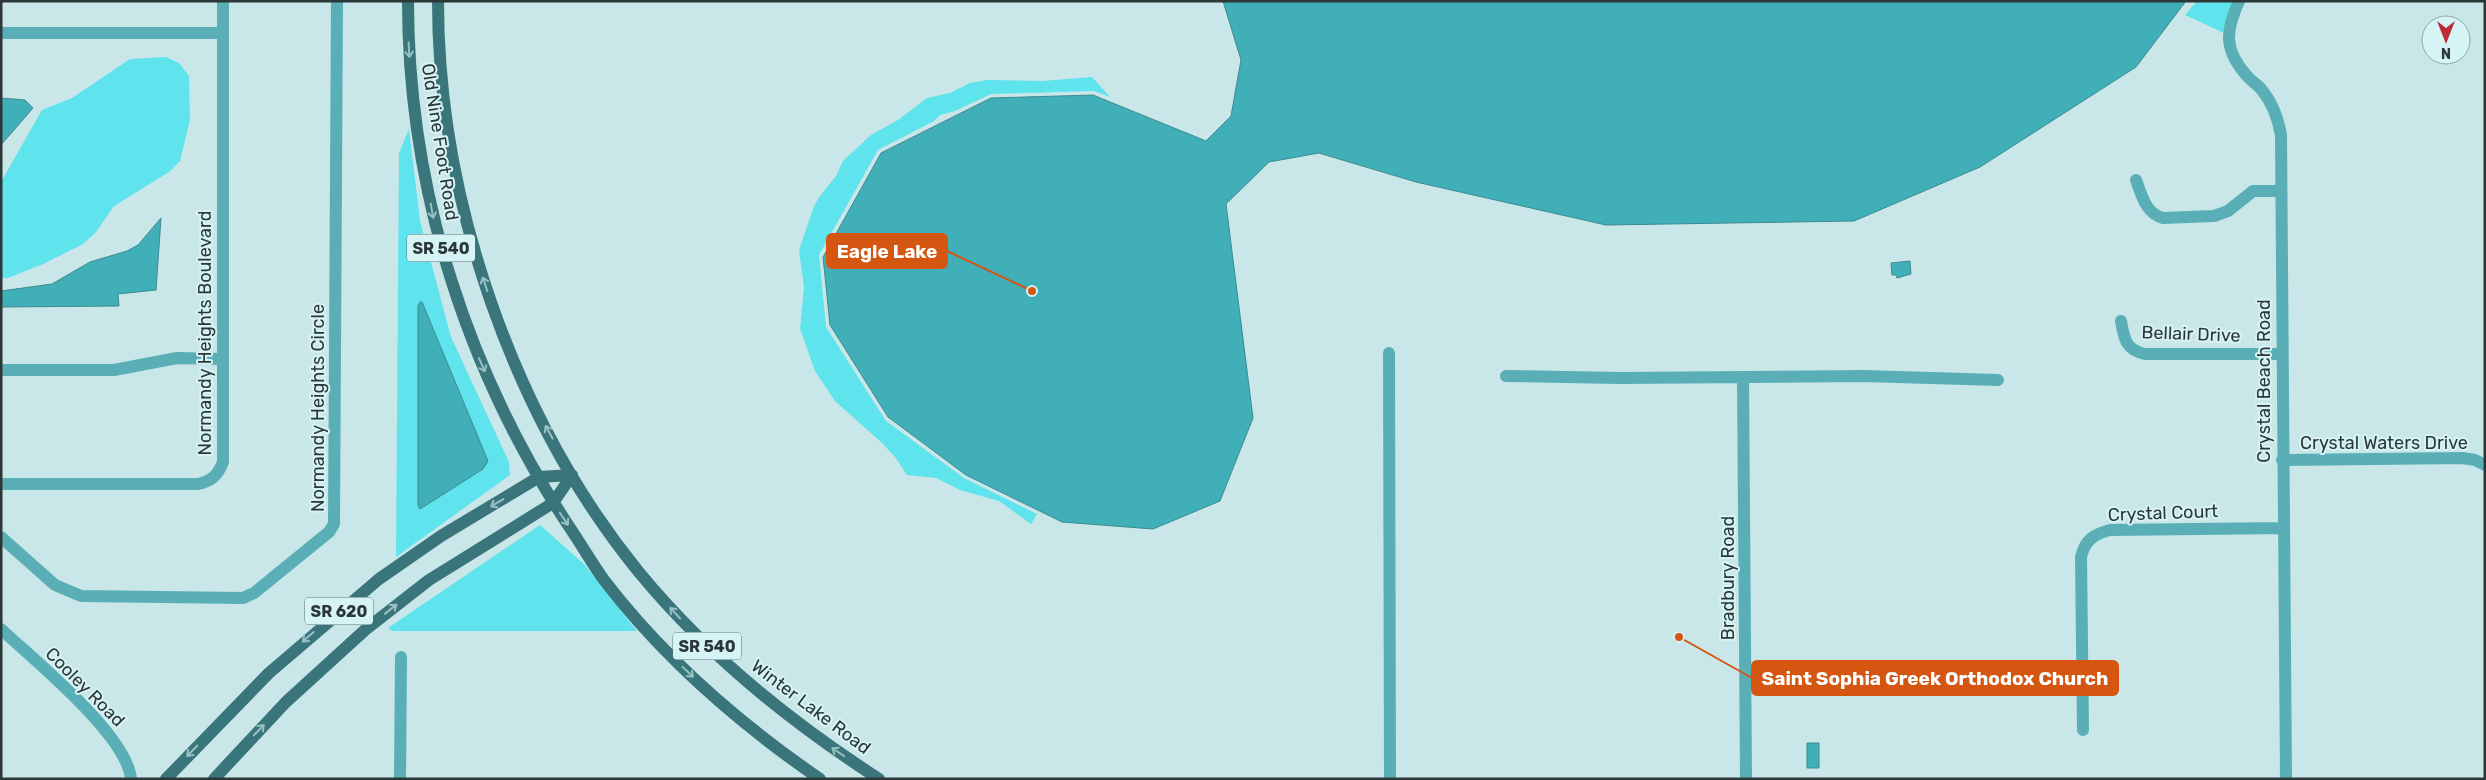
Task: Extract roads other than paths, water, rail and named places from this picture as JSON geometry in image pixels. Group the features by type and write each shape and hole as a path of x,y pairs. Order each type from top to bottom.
{"main road":[{"name":"Old Nine Foot Road","path":"408,1 408,48 414,112 435,227 469,335 510,428 539,478"},
{"name":"Old Nine Foot Road","path":"438,1 441,71 447,125 460,197 474,250 517,368 572,475"},
{"name":"SR 620","path":"166,779 269,673 341,609 379,579 441,536 539,478 572,475"},
{"name":"SR 620","path":"214,779 286,702 365,630 429,580 553,503 572,475"},
{"name":"Winter Lake Road","path":"572,475 621,549 658,595 699,638 742,678 788,716 879,779"},
{"name":"SR 540","path":"539,478 553,503 604,579 668,652 740,718 820,779"}],"street":[{"name":"Normandy Heights Boulevard","path":"1,484 207,482 220,471 223,462 223,1"},
{"name":"Normandy Heights Circle","path":"1,537 54,586 81,596 244,598 254,593 329,532 334,524 337,1"},
{"name":"Crystal Beach Road","path":"2239,1 2229,27 2230,49 2236,63 2268,97 2278,117 2281,135 2281,354 2286,779"},
{"path":"1,33 223,33"},
{"path":"2136,180 2147,207 2156,216 2163,218 2214,216 2228,211 2253,191 2281,191"},
{"name":"Bellair Drive","path":"2121,321 2124,342 2133,351 2145,354 2281,354"},
{"path":"1389,353 1390,779"},
{"path":"1,370 114,370 176,358 222,359"},
{"path":"1506,376 1854,376 1998,380"},
{"name":"Bradbury Road","path":"1743,377 1746,779"},
{"name":"Crystal Waters Drive","path":"2282,460 2462,458 2476,460 2485,465"},
{"name":"Crystal Court","path":"2083,730 2081,558 2090,538 2096,533 2110,530 2283,528"},
{"name":"Cooley Road","path":"1,629 99,722 121,749 131,779"},
{"path":"400,779 401,658"}],"place":[{"name":"Eagle Lake","path":"1032,291"},
{"name":"Saint Sophia Greek Orthodox Church","path":"1679,637"}]}
